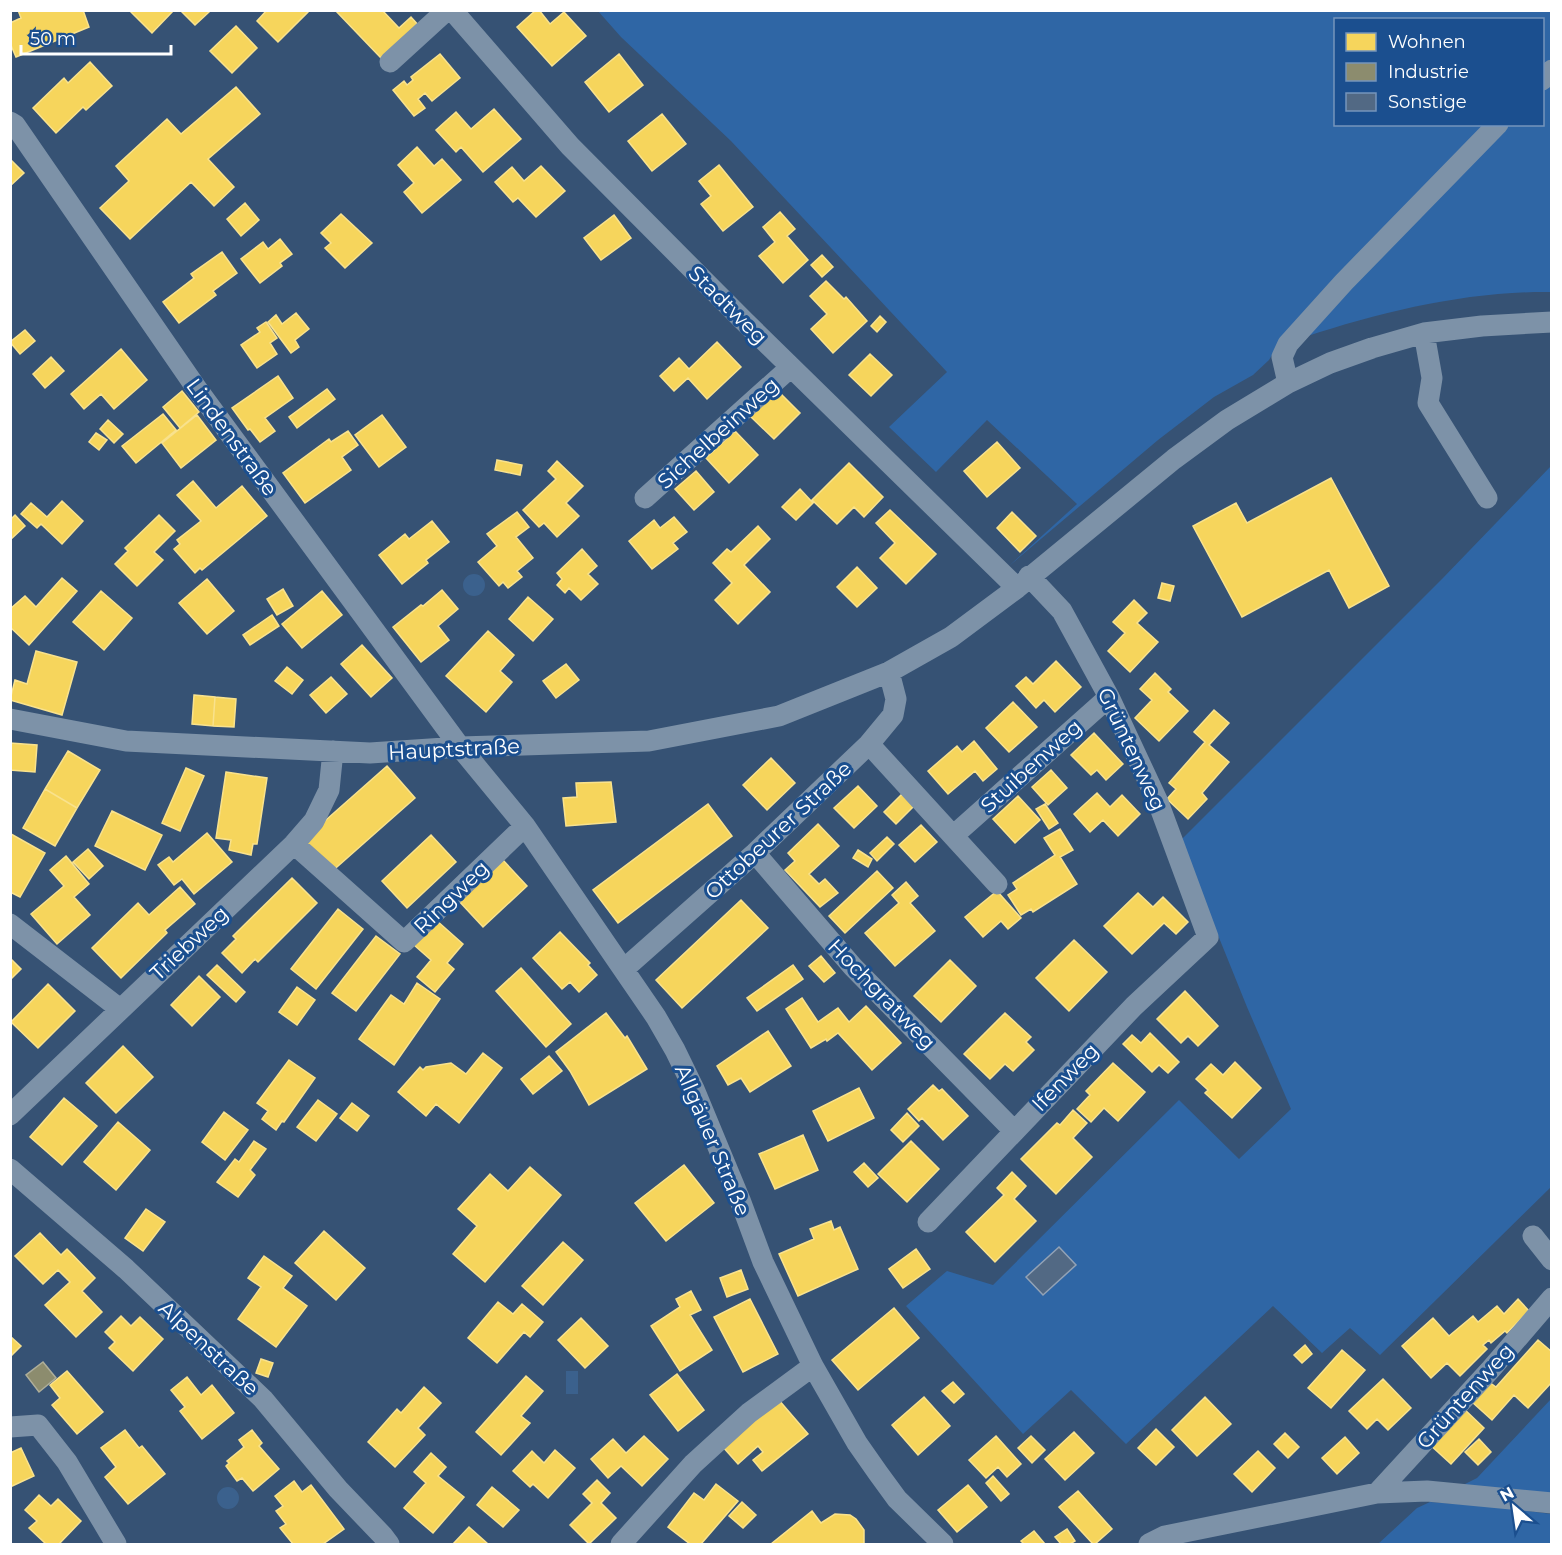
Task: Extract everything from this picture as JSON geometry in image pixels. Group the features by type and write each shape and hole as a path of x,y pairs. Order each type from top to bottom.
{"street":[{"path":"390,62 447,10"},
{"name":"Stadtweg","path":"452,10 570,146 790,367 1023,582"},
{"name":"Lindenstraße","path":"10,122 15,125 197,389 460,747"},
{"path":"1288,383 1282,357 1288,344 1344,282 1496,126"},
{"name":"Hauptstraße","path":"10,719 126,741 370,753 460,747 649,741 779,716 889,672 951,637 1023,582 1182,453 1227,420 1288,383 1330,363 1424,333 1482,326 1551,322"},
{"path":"1424,333 1432,378 1428,403 1487,498"},
{"name":"Sichelbeinweg","path":"645,498 790,367"},
{"name":"Grüntenweg","path":"1023,582 1062,611 1109,697 1158,802 1208,937"},
{"name":"Ottobeurer Straße","path":"624,969 754,853 869,744 893,715 896,699 889,672"},
{"name":"Stuibenweg","path":"953,836 1109,697"},
{"path":"869,744 997,884"},
{"name":"Allgäuer Straße","path":"460,747 525,826 666,1034 694,1089 763,1262 813,1366 857,1443 878,1473 897,1499 943,1545"},
{"name":"Triebweg","path":"10,1115 294,844 314,821 329,790 333,751"},
{"name":"Ringweg","path":"294,844 404,942 525,826"},
{"name":"Hochgratweg","path":"754,853 853,967 1014,1131"},
{"path":"10,924 120,1009"},
{"name":"Ifenweg","path":"928,1222 1134,1006 1208,937"},
{"name":"Alpenstraße","path":"10,1169 126,1269 263,1399 338,1489 389,1545"},
{"path":"1533,1236 1551,1260"},
{"name":"Grüntenweg","path":"1377,1493 1491,1369 1551,1298"},
{"path":"621,1545 693,1464 741,1420 813,1366"},
{"path":"10,1427 38,1425 67,1462 113,1544"},
{"path":"1149,1545 1165,1536 1377,1493 1427,1491 1551,1503"}],"shaded area":[{"path":"598,11 1551,11 1551,63 1544,71 1544,18 1334,18 1334,126 1489,126 1281,340 1269,360 1253,375 1214,397 1158,440 1009,566 1077,504 987,420 936,472 889,427 947,372 731,141 621,37"},
{"path":"1551,78 1551,292 1489,295 1427,304 1305,337 1505,126 1544,126 1544,86"},
{"path":"1551,466 1551,1187 1380,1355 1350,1328 1322,1353 1273,1306 1126,1444 1071,1390 1023,1434 906,1306 947,1271 993,1285 1179,1100 1239,1159 1291,1109 1180,841 1442,579"},
{"path":"474,574 484,581 485,585 478,595 474,596 464,589 463,585 470,575"},
{"path":"566,1371 578,1371 578,1394 566,1394"},
{"path":"1551,1399 1551,1494 1463,1485 1477,1478"},
{"path":"228,1487 238,1494 239,1498 232,1508 228,1509 218,1502 217,1498 224,1488"},
{"path":"1430,1502 1551,1514 1551,1544 1378,1544 1417,1508"}],"building: Wohnen":[{"path":"18,10 83,10 89,27 16,57 10,43 10,23 21,18"},
{"path":"129,10 174,10 152,33"},
{"path":"180,10 207,10 209,12 195,25"},
{"path":"267,10 307,10 308,12 278,42 257,21"},
{"path":"335,10 382,10 399,28 411,17 419,26 381,58"},
{"path":"536,10 539,10 550,24 564,12 586,36 552,66 517,27"},
{"path":"236,26 257,48 232,73 210,51"},
{"path":"440,54 460,78 432,101 425,93 418,99 425,108 414,116 393,90 404,81 407,85 413,80 411,77"},
{"path":"619,54 643,85 609,112 585,82"},
{"path":"90,62 112,86 86,110 83,107 56,133 33,108 64,78 68,83"},
{"path":"236,87 260,114 208,159 234,187 214,206 191,182 130,239 100,208 129,181 116,166 167,119 181,134"},
{"path":"494,109 521,139 483,172 461,147 456,152 436,130 456,112 471,129"},
{"path":"662,114 686,144 652,171 628,141"},
{"path":"417,147 434,166 442,159 461,180 422,213 404,192 414,183 398,165"},
{"path":"10,159 24,173 10,186"},
{"path":"719,165 753,207 723,231 701,204 711,196 699,181"},
{"path":"541,166 565,191 536,217 518,198 513,202 495,182 512,167 524,181"},
{"path":"245,203 259,220 241,236 227,219"},
{"path":"780,212 795,229 787,236 808,260 783,283 759,256 775,242 763,227"},
{"path":"341,214 372,243 345,268 325,248 331,243 321,233"},
{"path":"614,215 631,238 601,260 584,238"},
{"path":"280,239 292,254 280,263 282,266 260,283 241,259 263,242 268,249"},
{"path":"222,252 237,273 213,291 216,295 179,323 163,302 194,278 191,274"},
{"path":"822,255 833,267 822,277 811,265"},
{"path":"826,281 844,299 846,297 867,321 833,353 811,329 827,314 810,296"},
{"path":"296,313 309,329 295,340 299,347 291,353 268,322 276,315 282,324"},
{"path":"880,316 886,322 877,332 871,326"},
{"path":"266,322 277,338 270,343 277,354 257,368 241,345 260,332 257,328"},
{"path":"25,330 35,341 20,354 10,342"},
{"path":"717,342 741,367 707,399 688,378 674,391 660,376 679,358 689,369"},
{"path":"121,349 147,380 114,409 101,394 84,409 71,394"},
{"path":"870,354 892,375 871,396 849,375"},
{"path":"51,357 64,371 45,388 33,374"},
{"path":"278,376 293,398 265,418 275,431 260,442 232,408"},
{"path":"327,389 335,399 297,428 289,417"},
{"path":"777,390 800,413 774,439 750,416"},
{"path":"182,391 199,412 180,428 163,407"},
{"path":"163,414 176,430 136,463 122,446"},
{"path":"197,415 216,440 181,468 162,443"},
{"path":"382,415 406,447 379,467 355,435"},
{"path":"108,420 123,434 114,443 100,429"},
{"path":"348,431 358,445 342,457 351,470 305,503 283,473 329,439 331,442"},
{"path":"735,431 758,455 729,483 706,458"},
{"path":"96,433 107,440 99,450 89,442"},
{"path":"997,442 1020,468 987,497 964,471"},
{"path":"497,460 522,465 520,475 495,470"},
{"path":"557,461 583,486 566,503 579,516 557,537 544,523 539,527 523,510 556,479 548,471"},
{"path":"849,463 883,497 864,517 854,507 837,524 812,500"},
{"path":"696,471 714,492 694,510 675,489"},
{"path":"1331,478 1389,586 1349,608 1329,570 1242,617 1193,526 1236,503 1247,523"},
{"path":"193,481 216,508 242,486 267,516 202,570 200,568 195,573 174,549 180,544 177,540 201,521 177,495"},
{"path":"800,489 813,503 796,520 782,507"},
{"path":"62,501 83,521 62,544 41,524 37,528 21,514 31,503 47,517"},
{"path":"890,510 936,554 906,584 880,558 895,543 876,523"},
{"path":"517,512 529,527 516,537 533,558 517,571 522,577 508,588 503,582 499,586 478,562 497,546 487,534"},
{"path":"1012,512 1036,536 1020,552 997,528"},
{"path":"15,515 25,526 10,540 10,520"},
{"path":"159,515 175,531 154,552 163,560 137,586 115,564 128,551 125,548"},
{"path":"674,517 687,532 673,543 678,549 652,569 629,541 654,520 660,528"},
{"path":"432,521 449,542 426,560 428,563 402,584 379,555 405,534 409,539"},
{"path":"758,526 770,539 744,565 770,592 738,624 715,600 732,583 713,563 727,549 731,552"},
{"path":"582,549 597,566 588,574 598,584 581,600 569,588 565,593 557,585 562,579 557,573"},
{"path":"857,567 877,588 857,607 837,587"},
{"path":"62,578 77,591 29,645 10,627 10,609 25,596 36,607"},
{"path":"207,579 234,611 207,634 179,603"},
{"path":"1162,583 1174,586 1170,601 1158,598"},
{"path":"283,589 293,606 277,615 267,599"},
{"path":"442,590 458,609 438,626 449,640 421,662 393,627"},
{"path":"101,591 132,618 104,650 73,622"},
{"path":"322,591 342,615 302,648 282,624"},
{"path":"528,597 553,619 533,641 509,619"},
{"path":"1134,600 1147,613 1137,623 1158,642 1130,672 1108,651 1125,633 1113,622"},
{"path":"272,615 279,626 250,645 243,635"},
{"path":"488,631 514,655 500,671 512,682 486,712 446,676"},
{"path":"362,645 392,678 371,697 341,664"},
{"path":"36,651 77,662 62,715 10,700 15,680 27,684"},
{"path":"1056,661 1081,687 1055,712 1044,700 1036,708 1016,686 1026,677 1033,684"},
{"path":"566,664 579,680 556,698 543,681"},
{"path":"287,667 303,680 292,694 275,681"},
{"path":"1155,673 1171,689 1168,692 1188,711 1159,741 1135,718 1152,700 1140,689"},
{"path":"331,677 347,694 326,713 310,695"},
{"path":"194,695 215,697 213,726 192,724"},
{"path":"215,697 236,699 234,727 213,726"},
{"path":"1013,702 1037,727 1009,752 986,728"},
{"path":"1214,710 1229,723 1209,745 1229,762 1202,793 1207,799 1188,819 1167,799 1176,789 1169,783 1205,742 1194,732"},
{"path":"1094,733 1123,764 1106,780 1097,770 1091,775 1071,755"},
{"path":"974,741 997,769 983,781 975,771 948,794 928,771 957,746 962,752"},
{"path":"10,743 37,745 35,772 10,770"},
{"path":"68,751 100,770 77,808 45,789"},
{"path":"771,758 795,783 767,810 743,785"},
{"path":"387,766 415,798 329,874 301,842"},
{"path":"186,768 204,776 180,831 162,823"},
{"path":"1051,770 1067,788 1048,805 1032,787"},
{"path":"226,772 267,778 257,844 253,844 251,855 229,850 231,840 216,838"},
{"path":"611,782 616,822 566,826 563,798 577,797 576,783"},
{"path":"858,786 877,806 854,828 834,808"},
{"path":"45,789 77,808 55,846 23,828"},
{"path":"1097,793 1110,807 1122,795 1140,814 1118,836 1103,820 1090,832 1074,814"},
{"path":"902,794 914,806 896,824 884,812"},
{"path":"1018,796 1040,820 1015,843 993,819"},
{"path":"708,804 732,836 618,923 593,890"},
{"path":"1045,804 1058,823 1049,829 1036,809"},
{"path":"112,811 162,835 145,870 95,846"},
{"path":"818,824 839,846 809,874 819,884 825,879 838,893 820,907 785,870 795,861 788,853"},
{"path":"921,825 937,842 915,862 899,845"},
{"path":"1060,829 1073,850 1060,857 1077,884 1033,912 1031,909 1021,915 1008,895 1017,889 1013,883 1055,855 1044,838"},
{"path":"207,833 232,862 194,894 182,879 174,885 158,865 169,857 173,862"},
{"path":"11,834 45,853 20,897 10,892"},
{"path":"431,835 456,862 407,908 382,881"},
{"path":"887,837 894,844 877,861 870,853"},
{"path":"88,849 103,866 89,879 73,862"},
{"path":"858,850 872,859 868,867 853,858"},
{"path":"66,856 89,884 74,897 90,915 57,944 31,914 64,886 50,870"},
{"path":"502,859 527,886 483,927 458,900"},
{"path":"877,871 893,888 845,933 829,916"},
{"path":"292,878 317,903 258,962 255,959 242,973 222,953 236,939 233,936"},
{"path":"906,882 918,896 910,903 935,931 895,966 865,933 899,903 892,895"},
{"path":"180,887 195,904 165,930 167,933 121,978 92,948 138,903 149,915"},
{"path":"997,891 1021,918 1008,929 1001,921 983,937 965,917"},
{"path":"1138,893 1153,907 1163,897 1188,922 1176,934 1164,923 1132,954 1104,926"},
{"path":"741,900 768,928 682,1008 656,980"},
{"path":"338,909 363,929 316,989 291,969"},
{"path":"436,920 463,944 447,963 454,969 435,992 417,977 431,960 414,945"},
{"path":"560,932 590,963 588,965 597,975 579,992 570,982 562,989 533,958"},
{"path":"376,936 400,954 356,1011 332,993"},
{"path":"1074,940 1107,972 1069,1011 1036,978"},
{"path":"821,956 835,973 824,982 809,966"},
{"path":"10,958 21,969 10,980"},
{"path":"950,960 976,986 941,1022 914,996"},
{"path":"217,965 245,992 236,1002 207,975"},
{"path":"793,965 803,979 757,1011 747,998"},
{"path":"521,968 571,1024 546,1047 496,991"},
{"path":"199,976 220,997 192,1026 171,1005"},
{"path":"417,983 440,999 394,1065 359,1039 391,995 404,1004"},
{"path":"48,984 75,1011 38,1048 11,1022"},
{"path":"297,987 315,1000 297,1025 279,1012"},
{"path":"1185,991 1218,1026 1198,1046 1188,1036 1181,1043 1157,1019"},
{"path":"802,998 818,1022 838,1008 849,1022 866,1006 901,1043 872,1070 838,1033 811,1048 786,1009"},
{"path":"606,1013 625,1038 627,1036 647,1069 589,1105 570,1071 556,1052"},
{"path":"1005,1013 1031,1037 1026,1042 1034,1050 1013,1071 1005,1064 990,1079 964,1054"},
{"path":"768,1031 791,1066 750,1092 741,1078 728,1085 717,1066"},
{"path":"1150,1033 1179,1062 1168,1073 1159,1065 1152,1072 1123,1044 1132,1035 1141,1043"},
{"path":"123,1046 153,1077 116,1113 86,1083"},
{"path":"483,1053 502,1068 459,1123 436,1104 426,1116 398,1092 420,1067 423,1070 426,1067 451,1063 466,1074"},
{"path":"549,1056 562,1071 533,1094 521,1079"},
{"path":"289,1060 315,1078 276,1130 262,1119 268,1111 257,1103"},
{"path":"1235,1062 1261,1088 1232,1118 1205,1093 1208,1090 1196,1079 1211,1064 1223,1075"},
{"path":"1113,1063 1145,1092 1118,1121 1104,1108 1091,1122 1077,1109 1090,1095 1086,1091"},
{"path":"933,1085 939,1091 942,1089 968,1116 943,1140 922,1118 919,1121 908,1109"},
{"path":"859,1088 874,1118 828,1141 813,1111"},
{"path":"64,1098 97,1126 62,1165 30,1137"},
{"path":"318,1100 337,1114 316,1141 297,1127"},
{"path":"352,1103 369,1116 357,1131 340,1118"},
{"path":"1073,1110 1087,1123 1073,1138 1092,1157 1056,1194 1021,1159 1057,1123 1060,1125"},
{"path":"224,1112 248,1130 225,1160 202,1142"},
{"path":"907,1113 919,1126 903,1142 891,1130"},
{"path":"118,1122 150,1150 116,1190 84,1162"},
{"path":"803,1135 818,1170 775,1189 759,1154"},
{"path":"254,1141 266,1149 250,1170 255,1175 238,1197 217,1182 235,1159 239,1162"},
{"path":"911,1141 939,1169 907,1202 878,1174"},
{"path":"864,1163 878,1178 868,1187 854,1172"},
{"path":"684,1165 714,1203 666,1241 635,1203"},
{"path":"530,1167 561,1195 485,1282 453,1254 477,1226 458,1209 490,1174 508,1191"},
{"path":"1012,1172 1026,1186 1014,1199 1036,1221 995,1262 966,1232 1004,1195 997,1188"},
{"path":"146,1209 165,1222 143,1251 125,1238"},
{"path":"831,1221 834,1230 840,1227 858,1269 798,1296 779,1254 814,1239 810,1229"},
{"path":"324,1231 365,1268 336,1300 295,1263"},
{"path":"40,1233 61,1255 67,1249 95,1278 82,1291 102,1312 76,1337 45,1305 70,1282 58,1270 43,1284 15,1256"},
{"path":"563,1242 583,1260 543,1305 522,1286"},
{"path":"916,1249 930,1269 903,1288 889,1269"},
{"path":"264,1256 292,1276 283,1288 307,1306 276,1347 238,1319 261,1287 248,1278"},
{"path":"741,1270 748,1289 727,1297 720,1278"},
{"path":"691,1291 701,1310 690,1315 712,1350 680,1371 651,1326 680,1307 676,1299"},
{"path":"750,1299 778,1354 743,1372 714,1317"},
{"path":"1518,1299 1529,1311 1507,1333 1505,1331 1491,1343 1489,1340 1483,1345 1487,1349 1460,1376 1447,1363 1431,1378 1402,1346 1433,1318 1449,1336 1473,1316 1478,1322 1497,1306 1504,1314"},
{"path":"498,1302 513,1314 522,1304 543,1322 530,1337 524,1332 497,1363 468,1338"},
{"path":"894,1308 919,1338 858,1390 832,1360"},
{"path":"121,1316 131,1326 140,1317 163,1339 133,1371 109,1348 115,1342 105,1332"},
{"path":"581,1318 608,1346 585,1368 558,1340"},
{"path":"10,1336 21,1346 10,1357"},
{"path":"1538,1340 1552,1352 1552,1382 1528,1408 1514,1395 1492,1420 1472,1402 1489,1382 1496,1387"},
{"path":"1305,1345 1312,1354 1302,1363 1294,1355"},
{"path":"1342,1350 1365,1370 1331,1408 1308,1388"},
{"path":"261,1359 273,1363 268,1377 256,1373"},
{"path":"67,1371 103,1412 77,1434 52,1405 60,1398 50,1385"},
{"path":"677,1374 704,1410 678,1431 650,1395"},
{"path":"526,1376 543,1391 521,1416 530,1423 501,1455 476,1432"},
{"path":"187,1377 201,1395 212,1385 234,1413 202,1439 180,1411 185,1407 171,1390"},
{"path":"1383,1379 1411,1408 1388,1430 1377,1419 1367,1429 1349,1411"},
{"path":"953,1382 964,1394 954,1403 942,1391"},
{"path":"424,1387 441,1403 418,1428 425,1435 395,1467 368,1442 397,1409 401,1413"},
{"path":"924,1397 950,1426 918,1455 892,1425"},
{"path":"1205,1397 1231,1424 1197,1456 1172,1430"},
{"path":"778,1399 808,1434 762,1471 753,1460 763,1452 758,1446 738,1464 723,1447"},
{"path":"1462,1407 1484,1428 1451,1464 1428,1443"},
{"path":"1156,1429 1174,1447 1156,1465 1138,1448"},
{"path":"125,1430 139,1448 142,1446 165,1474 128,1504 105,1477 116,1467 101,1448"},
{"path":"252,1430 262,1443 259,1446 279,1469 253,1491 242,1478 237,1481 226,1466 229,1463 227,1461 244,1447 239,1440"},
{"path":"1074,1432 1094,1453 1065,1480 1045,1459"},
{"path":"1285,1433 1299,1447 1288,1458 1274,1444"},
{"path":"644,1436 668,1459 642,1486 621,1466 608,1478 591,1459 613,1439 626,1453"},
{"path":"996,1436 1021,1464 1007,1477 998,1467 986,1478 969,1460"},
{"path":"1031,1436 1045,1450 1032,1463 1018,1448"},
{"path":"1345,1437 1359,1453 1337,1474 1322,1458"},
{"path":"1479,1439 1491,1452 1478,1465 1465,1452"},
{"path":"21,1448 34,1476 10,1487 10,1453"},
{"path":"555,1450 575,1468 548,1498 533,1484 530,1487 513,1471 532,1451 544,1463"},
{"path":"1258,1451 1275,1468 1252,1492 1234,1474"},
{"path":"431,1453 446,1467 438,1476 464,1497 433,1533 404,1508 426,1483 414,1472"},
{"path":"993,1476 1009,1494 1001,1501 986,1483"},
{"path":"597,1480 610,1493 601,1503 616,1518 589,1544 570,1525 592,1503 583,1494"},
{"path":"294,1481 302,1492 311,1485 344,1529 323,1544 293,1544 280,1528 286,1524 276,1511 283,1506 275,1496"},
{"path":"716,1484 738,1501 701,1544 690,1544 668,1527 694,1493 704,1500"},
{"path":"968,1485 987,1507 957,1532 938,1510"},
{"path":"492,1487 519,1510 503,1527 477,1505"},
{"path":"1078,1491 1112,1529 1095,1544 1059,1507"},
{"path":"39,1495 51,1506 58,1499 81,1521 59,1544 46,1544 29,1528 37,1521 25,1510"},
{"path":"742,1502 756,1515 743,1528 729,1516"},
{"path":"812,1511 821,1523 835,1514 850,1515 864,1530 864,1544 771,1544"},
{"path":"469,1527 488,1544 453,1544"},
{"path":"1067,1529 1075,1541 1070,1544 1061,1544 1055,1537"},
{"path":"1034,1531 1045,1544 1021,1544 1023,1543 1021,1541"}],"building: Industrie":[{"path":"43,1362 56,1378 39,1392 26,1375"}],"building: Sonstige":[{"path":"1059,1247 1076,1265 1043,1295 1026,1277"}]}
